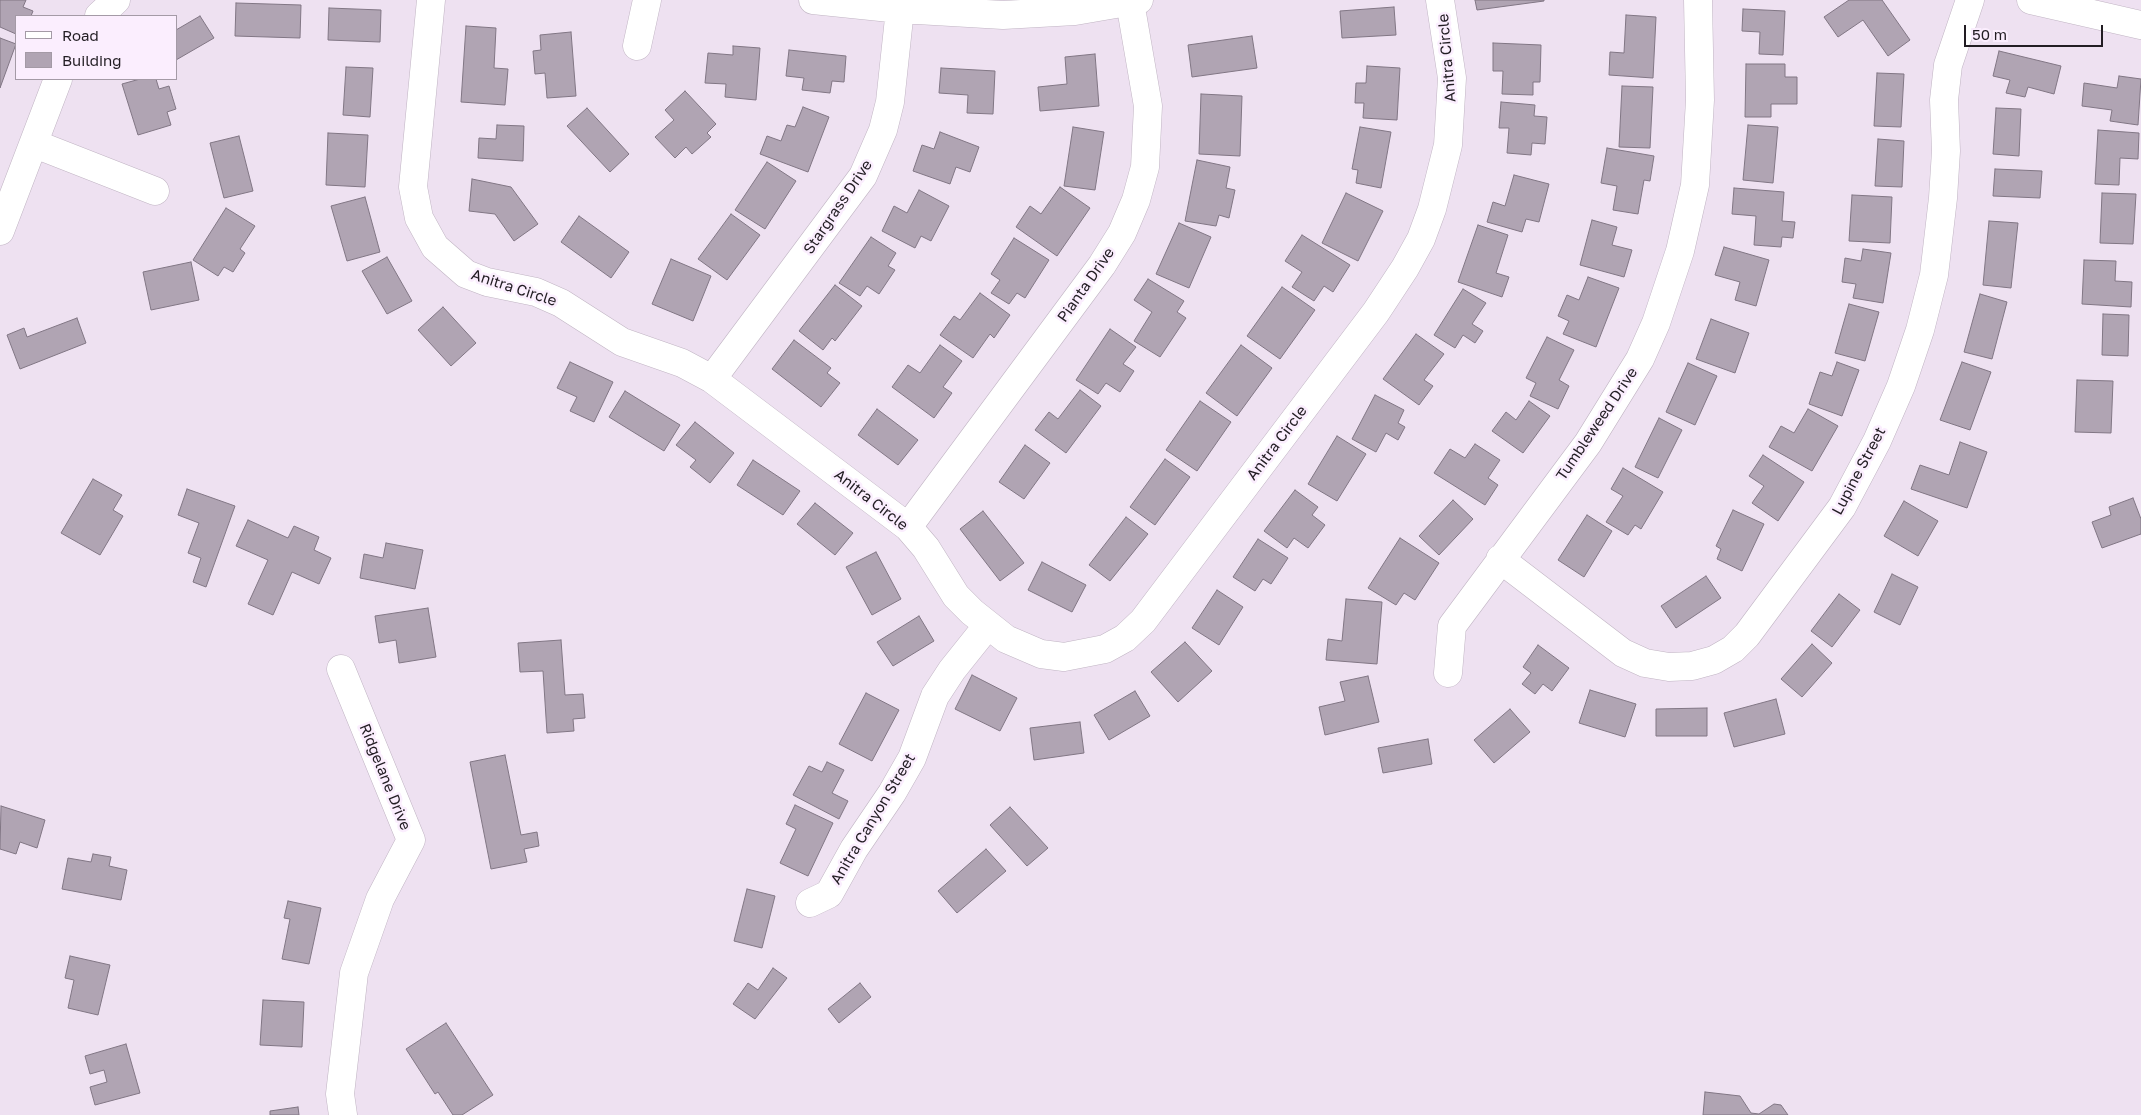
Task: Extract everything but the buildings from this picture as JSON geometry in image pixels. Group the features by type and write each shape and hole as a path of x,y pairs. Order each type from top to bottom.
{"street":[{"path":"100,15 116,0"},
{"name":"Anitra Circle","path":"431,0 414,188 419,218 435,247 466,274 487,282 536,292 561,303 622,342 682,363 712,379 908,526 926,548 956,596 988,625 1006,639 1025,649 1041,654 1064,657 1105,649 1124,638 1149,613 1376,312 1405,268 1420,239 1432,209 1448,145 1452,78 1440,0"},
{"path":"637,46 647,0"},
{"path":"813,0 962,14 1037,14 1134,1"},
{"name":"Tumbleweed Drive","path":"1448,673 1452,626 1588,443 1615,401 1640,360 1668,290 1682,243 1694,185 1700,100 1698,0"},
{"name":"Lupine Street","path":"1500,559 1623,653 1645,663 1669,667 1692,666 1714,660 1733,649 1747,635 1842,507 1876,441 1901,386 1920,330 1934,275 1943,198 1946,151 1944,100 1948,65 1970,0"},
{"path":"2030,0 2141,25"},
{"name":"Pianta Drive","path":"908,526 1102,265 1122,233 1136,200 1145,167 1148,106 1134,1"},
{"name":"Stargrass Drive","path":"712,379 863,176 880,138 890,102 900,9"},
{"path":"3,216 35,144 58,80"},
{"path":"35,144 155,190"},
{"name":"Anitra Canyon Street","path":"810,903 829,894 854,849 892,793 912,758 935,696 952,670 988,625"},
{"name":"Ridgelane Drive","path":"341,669 411,840 380,898 354,973 340,1094 343,1115"}]}
